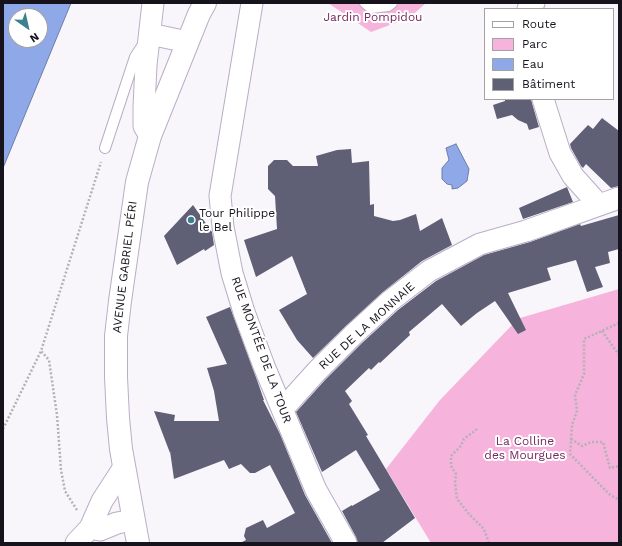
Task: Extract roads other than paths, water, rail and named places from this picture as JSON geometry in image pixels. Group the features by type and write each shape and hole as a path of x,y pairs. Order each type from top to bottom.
{"main road":[{"name":"AVENUE GABRIEL PÉRI","path":"138,543 121,449 118,418 116,336 121,294 137,182 150,136 205,3"}],"street":[{"path":"150,136 144,126 144,107 146,65 153,3"},
{"name":"RUE MONTÉE DE LA TOUR","path":"252,3 220,196 223,227 232,273 246,318 264,366 316,490 346,543"},
{"path":"150,34 178,40 187,44"},
{"path":"543,100 560,153 573,176 599,205"},
{"name":"RUE DE LA MONNAIE","path":"282,409 354,334 390,301 429,271 480,244 526,231 619,198"},
{"path":"76,543 90,528 102,501 124,466"},
{"path":"90,528 100,530 117,523 133,520"}],"lane":[{"path":"365,3 371,8 388,6 392,3"},
{"path":"105,148 135,57 150,34"}],"water":[{"path":"3,3 71,3 3,168"},
{"path":"456,144 469,169 467,181 458,188 452,189 452,185 447,184 442,179 442,168 449,160 446,148"}],"place":[{"name":"Tour Philippe le Bel","path":"191,220"}],"park label":[{"name":"Jardin Pompidou","path":"373,17"},
{"name":"La Colline des Mourgues","path":"525,448"}]}
